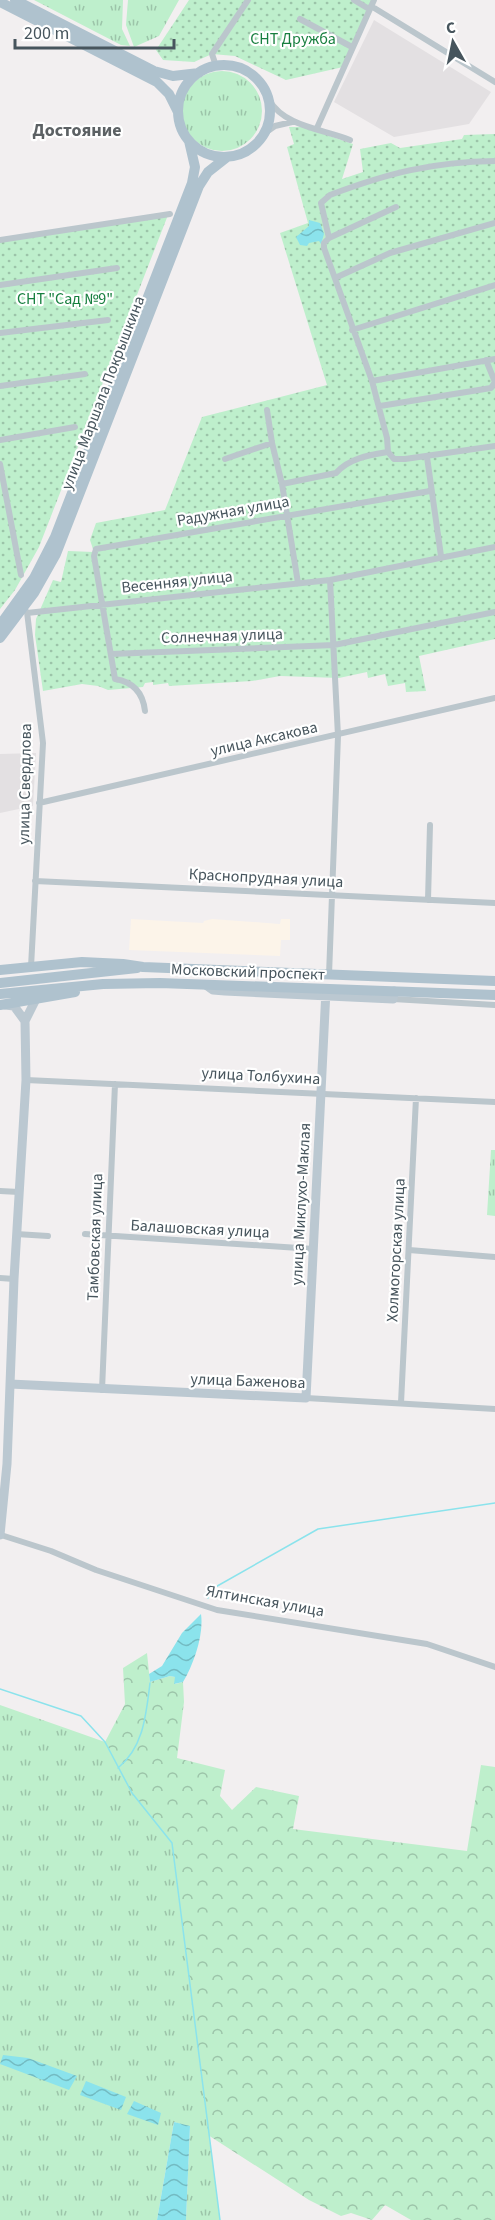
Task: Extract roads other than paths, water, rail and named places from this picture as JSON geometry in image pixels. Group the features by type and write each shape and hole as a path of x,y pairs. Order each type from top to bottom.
{"main road":[{"path":"0,2 157,82 169,94 189,141 208,154 227,157 249,150 265,133 270,117 269,100 261,84 249,72 233,66 216,66 200,73 173,76 154,70 15,0"},
{"path":"178,114 183,92 200,73"},
{"name":"улица Маршала Покрышкина","path":"0,625 34,578 63,518 192,183 195,166 189,141"},
{"name":"улица Маршала Покрышкина","path":"0,638 28,607 66,532 199,186 211,169 227,157"},
{"path":"0,970 99,962 143,967"},
{"path":"0,983 143,967"},
{"name":"Московский проспект","path":"143,967 495,981"},
{"path":"476,981 476,994"},
{"path":"1,1001 36,999 98,984"},
{"name":"Московский проспект","path":"1,1001 98,984 206,985 393,995 495,995"}],"street":[{"path":"216,66 212,54 248,0"},
{"path":"354,0 372,5 495,82"},
{"path":"317,128 372,5"},
{"path":"300,19 352,47"},
{"path":"269,100 277,111 292,122 350,140"},
{"path":"265,133 275,126 292,122"},
{"path":"329,238 321,203 330,195 407,169 460,162 495,162"},
{"path":"396,207 329,238 324,243 380,406 388,452 394,459 427,457 495,446"},
{"path":"0,240 170,214"},
{"path":"335,278 390,253 495,223"},
{"path":"0,285 117,268"},
{"path":"352,330 495,285"},
{"path":"0,333 108,320"},
{"path":"372,381 495,358"},
{"path":"380,406 491,388 495,382 486,360"},
{"path":"0,386 85,374"},
{"path":"267,410 298,583"},
{"path":"0,440 75,426"},
{"path":"225,459 272,443"},
{"path":"282,484 336,473 342,466 364,456 388,452"},
{"path":"427,457 441,556"},
{"path":"0,464 21,575"},
{"name":"Радужная улица","path":"145,711 144,697 129,681 116,679 94,556 96,549 102,546 430,491"},
{"name":"Весенняя улица","path":"28,607 103,603 330,580 495,546"},
{"path":"329,975 338,736 330,580"},
{"name":"улица Свердлова","path":"28,607 28,625 42,734 31,967"},
{"name":"Солнечная улица","path":"111,654 334,645 495,612"},
{"path":"14,621 23,620 28,625"},
{"name":"улица Аксакова","path":"39,803 338,736 495,698"},
{"path":"428,900 430,825"},
{"name":"Краснопрудная улица","path":"35,881 495,903"},
{"path":"326,993 339,998"},
{"name":"улица Миклухо-Маклая","path":"306,1398 327,1012 326,993"},
{"path":"327,1012 333,1000 339,998 393,995 495,1005"},
{"path":"0,1535 5,1383 26,1080 25,1021 36,999"},
{"path":"1,1001 14,1006 25,1021"},
{"name":"улица Толбухина","path":"26,1080 495,1102"},
{"name":"Тамбовская улица","path":"102,1390 115,1084"},
{"name":"Холмогорская улица","path":"401,1403 416,1098"},
{"path":"0,1191 19,1192"},
{"path":"16,1234 48,1236"},
{"name":"Балашовская улица","path":"85,1234 108,1238 314,1249"},
{"path":"409,1250 495,1257"},
{"path":"0,1278 14,1279"},
{"name":"улица Баженова","path":"5,1383 102,1390 306,1398 495,1409"},
{"name":"Ялтинская улица","path":"0,1535 217,1610 427,1644 495,1666"}],"water":[{"path":"309,220 320,223 324,234 321,244 319,241 309,243 307,246 300,245 296,237 309,226"},
{"path":"201,1614 201,1631 197,1649 183,1682 174,1684 175,1677 170,1676 150,1682 149,1674 162,1666 182,1633"},
{"path":"3,2055 28,2058 77,2076 69,2090 0,2064"},
{"path":"86,2081 126,2097 121,2110 80,2095"},
{"path":"134,2101 161,2113 158,2125 127,2114"},
{"path":"174,2122 190,2126 186,2220 157,2220"}],"waterway":[{"path":"208,1598 212,1589 318,1529 495,1503"},
{"path":"118,1768 127,1760 138,1740 145,1718 150,1683"},
{"path":"0,1689 81,1716 105,1742 132,1793 172,1843 220,2220"}],"district":[{"name":"Достояние","path":"77,130"}],"park label":[{"name":"СНТ Дружба","path":"293,39"},
{"name":"СНТ \"Сад №9\"","path":"65,299"}]}
